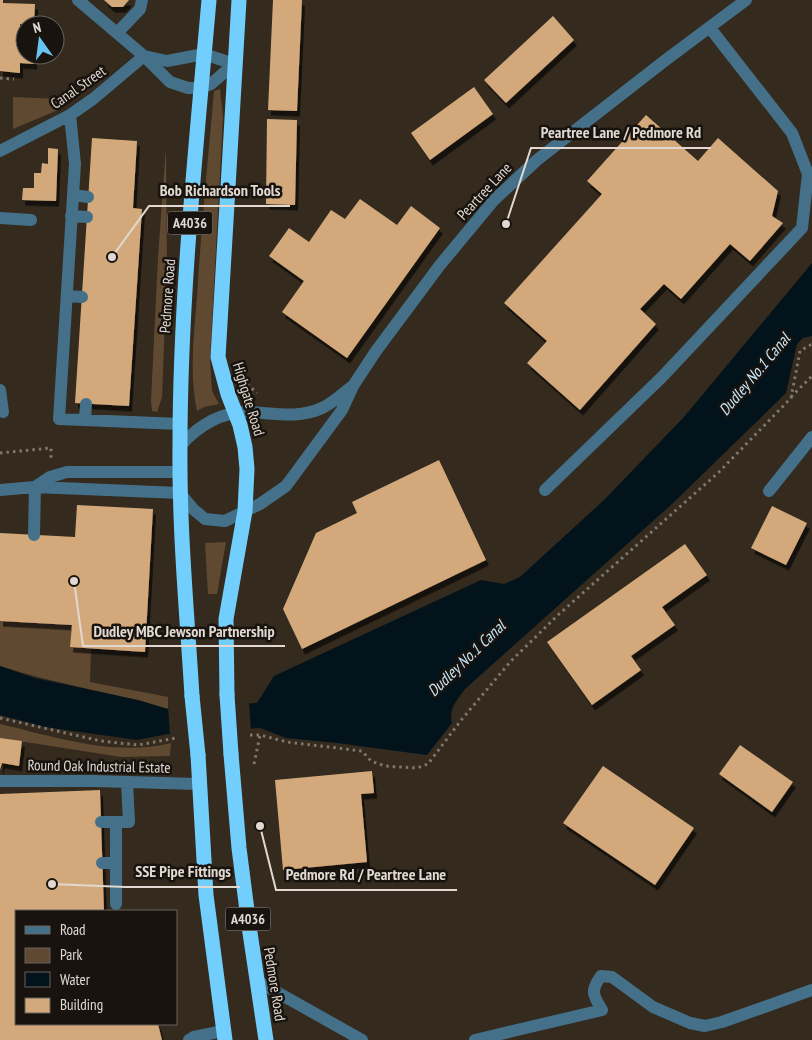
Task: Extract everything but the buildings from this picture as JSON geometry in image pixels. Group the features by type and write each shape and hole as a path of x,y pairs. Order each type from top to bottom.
{"highway":[{"name":"Pedmore Road","path":"180,446 182,324 209,0"},
{"name":"A4036","path":"234,64 239,0"},
{"name":"Highgate Road","path":"234,64 218,357 240,425 247,462 245,511"},
{"name":"A4036","path":"180,446 180,493 206,895 224,1036"},
{"name":"Pedmore Road","path":"245,511 226,619 227,695 239,848 266,1040"}],"street":[{"path":"78,0 144,56 170,82 188,88 201,88 211,84 234,64"},
{"path":"116,33 140,9 142,0"},
{"name":"Peartree Lane","path":"245,511 260,504 286,486 342,410 353,386 376,352 440,265 494,200 538,160 746,0"},
{"path":"545,490 662,376 802,228 808,174 792,132 710,28"},
{"path":"144,56 167,61 204,54 234,64"},
{"name":"Canal Street","path":"0,151 70,116 94,99 144,56"},
{"path":"70,116 75,164 59,419 180,424"},
{"path":"73,196 88,197"},
{"path":"71,216 87,217"},
{"path":"0,218 31,220"},
{"path":"67,296 82,297"},
{"name":"Peartree Lane","path":"235,413 299,414 321,409 353,386"},
{"path":"0,390 3,412"},
{"path":"85,420 86,404"},
{"path":"180,446 190,434 204,423 235,413"},
{"path":"769,492 812,437"},
{"path":"35,487 50,477 67,472 180,472"},
{"path":"0,490 35,487 180,493 193,509 205,519 225,521 245,511"},
{"path":"34,535 35,487"},
{"name":"Round Oak Industrial Estate","path":"0,781 198,784"},
{"path":"101,822 129,822 127,782"},
{"path":"112,907 116,863 116,822"},
{"path":"102,863 116,863"},
{"path":"475,1040 602,1010 594,996 594,986 601,976 612,977 653,1007 690,1023 705,1026 722,1022 812,990"},
{"path":"257,981 362,1040"},
{"path":"190,1040 194,1037 224,1036"}],"path":[{"path":"0,78 14,79"},
{"path":"791,398 800,351 812,344"},
{"path":"428,764 462,719 517,654 558,615 719,472 812,376"},
{"path":"254,760 260,735"}],"green space":[{"path":"220,89 223,117 210,360 212,391 219,404 204,407 197,411 193,382 194,340 214,91"},
{"path":"13,97 59,99 58,110 13,129"},
{"path":"166,147 167,269 162,397 157,412 152,411 151,401 158,257"},
{"path":"226,542 217,594 208,594 205,543"},
{"path":"0,621 72,625 71,647 91,649 90,682 168,697 168,709 0,666"},
{"path":"0,724 85,744 107,747 150,747 171,743 170,756 121,757 0,738"}],"water":[{"name":"Dudley No.1 Canal","path":"812,263 812,336 803,338 797,344 786,393 672,504 465,689 452,709 452,723 427,755 286,738 260,728 168,734 137,740 45,727 0,715 0,666 35,678 138,700 168,709 257,703 274,676 481,580 504,584 520,577 604,500 684,417"}],"pier":[{"path":"249,701 251,731 170,736 168,707"}],"place":[{"name":"Peartree Lane / Pedmore Rd","path":"506,224"},
{"name":"Bob Richardson Tools","path":"112,257"},
{"name":"Dudley MBC Jewson Partnership","path":"74,581"},
{"name":"Pedmore Rd / Peartree Lane","path":"260,826"},
{"name":"SSE Pipe Fittings","path":"52,884"}]}
